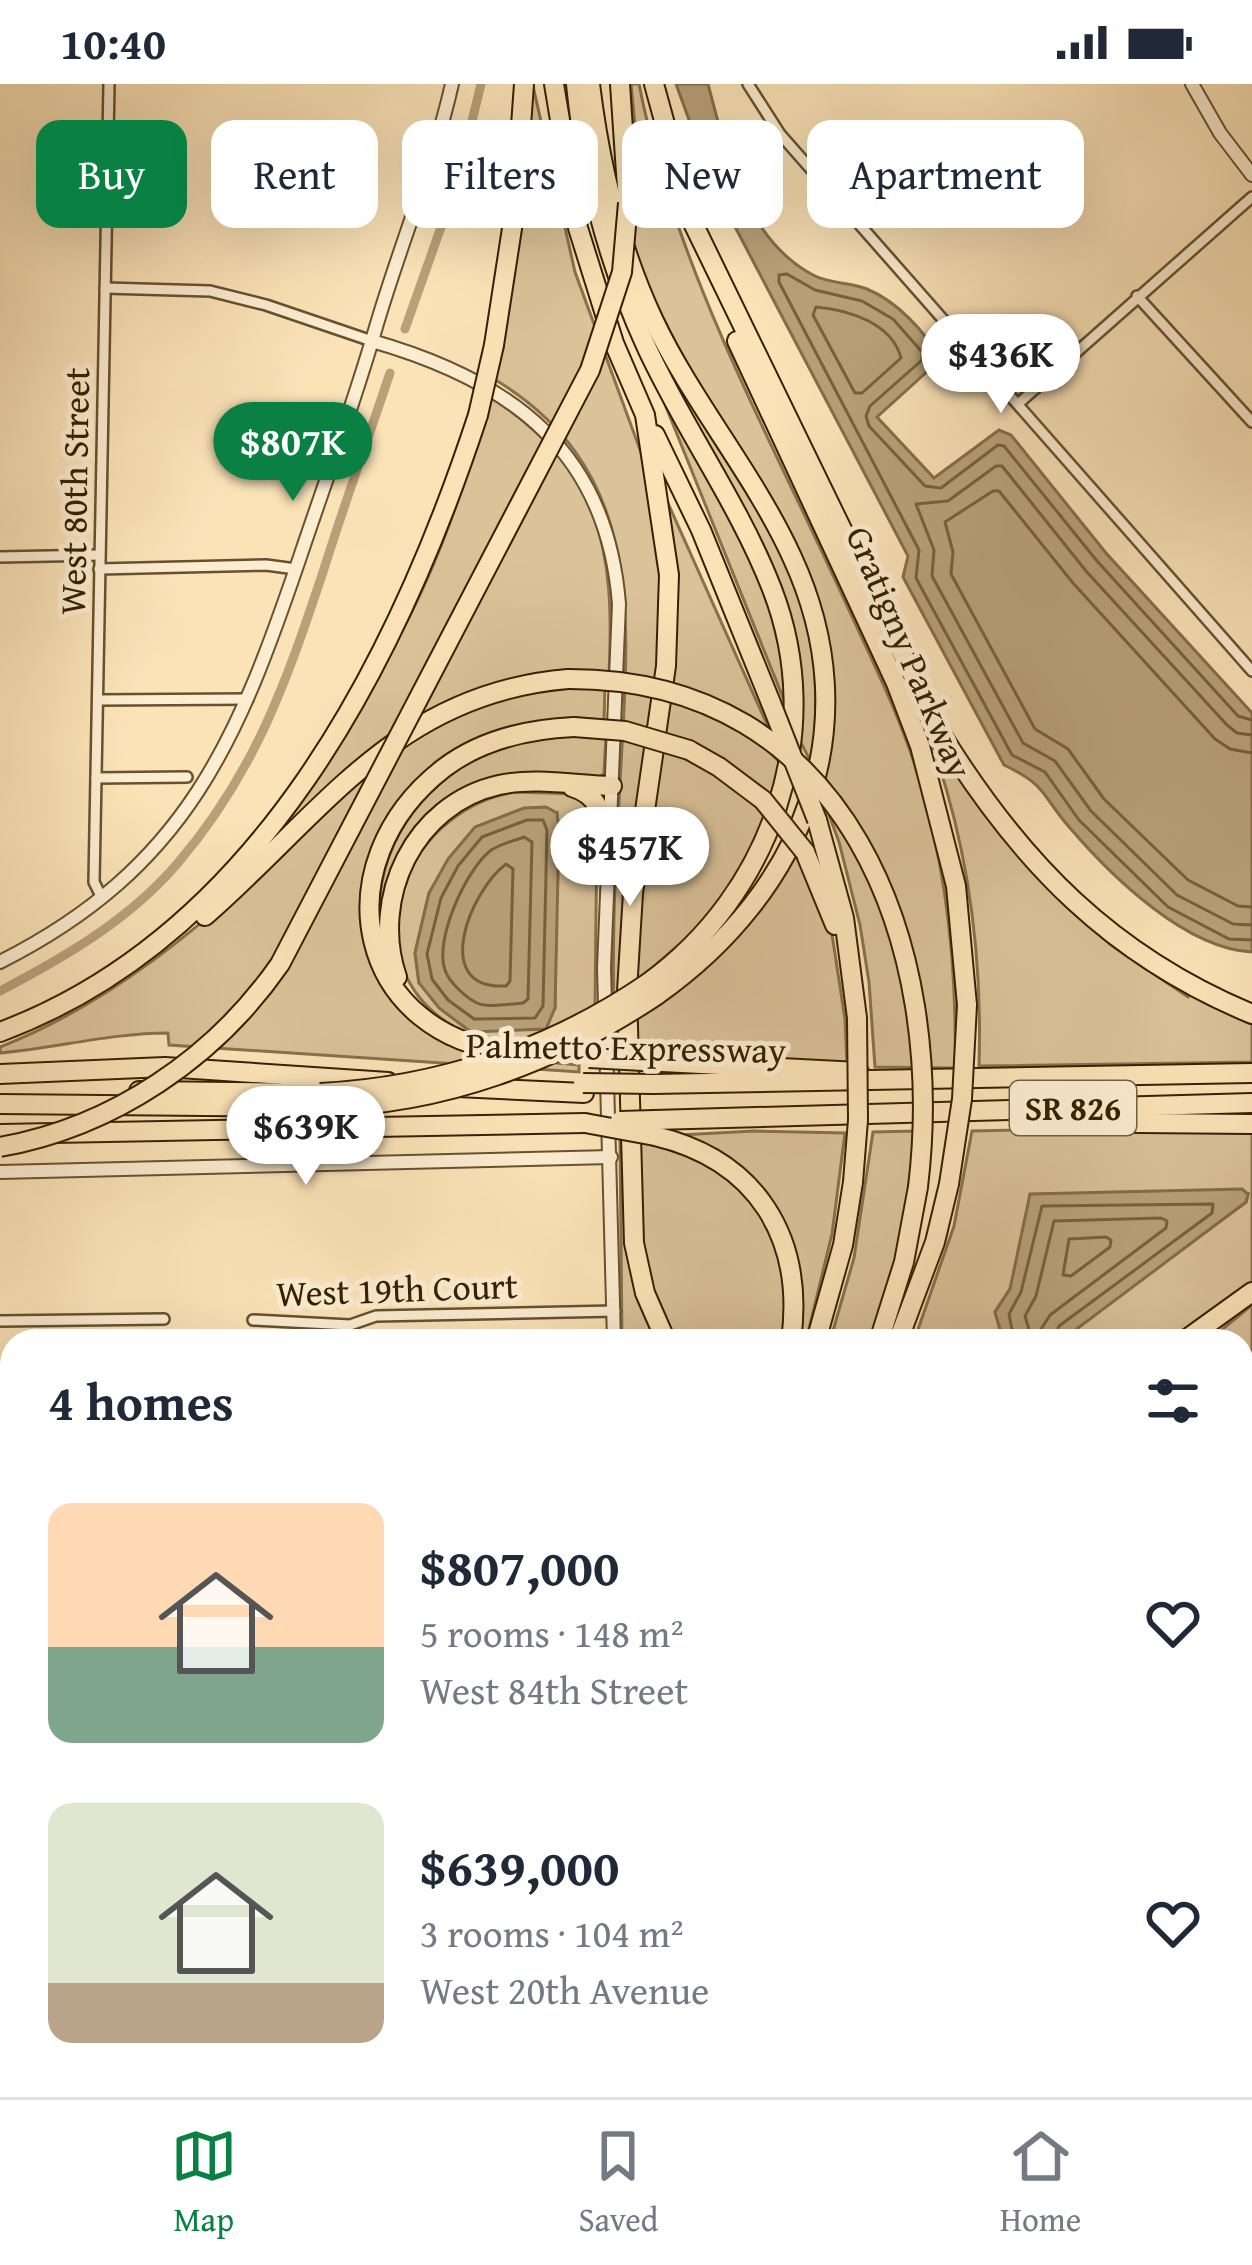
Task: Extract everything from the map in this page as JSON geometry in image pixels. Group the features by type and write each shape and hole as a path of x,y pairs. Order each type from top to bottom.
{"highway":[{"path":"142,955 240,865 340,726 415,584 478,415 494,345 515,209 524,84"},
{"path":"554,84 578,229 614,343 701,530 771,704 817,820 844,918 857,1018 858,1120 843,1245 819,1329"},
{"path":"576,84 593,194 628,305 656,368 766,573 781,614 792,678 787,772 756,862 710,928 652,989"},
{"path":"0,1104 320,1100 489,1063 652,989 738,927 778,872 812,791 823,732 824,688 815,623 793,559 669,351 637,282 607,189 590,84"},
{"path":"0,1147 69,1130 155,1085 225,1030 280,964 590,370 609,324 622,272 628,203 620,84"},
{"path":"654,84 664,120"},
{"name":"Gratigny Parkway","path":"694,228 709,278 896,683 941,816 956,886 967,1005 964,1085 935,1242 902,1329"},
{"path":"695,228 943,736 972,784 1022,850 1101,926 1160,970 1252,1015"},
{"path":"645,415 664,529 669,614 661,709 631,916 629,1146 636,1257 660,1329"},
{"path":"0,1032 75,998 201,920 386,746 474,696 515,684 568,679 639,683 722,710 787,751 851,824 887,899 917,1019 924,1094 918,1187 904,1262 883,1329"},
{"path":"852,967 805,852 763,800 719,766 688,750 626,731 574,727 504,738 472,751 445,768 396,820 377,854 368,910 378,959 402,1002 436,1028 477,1047 590,1058 847,1070 935,1080"},
{"path":"562,784 582,789 599,805 608,849"},
{"path":"436,1028 407,995 391,958 388,913 403,859 422,832 469,797 497,785 612,786"},
{"name":"Palmetto Expressway","path":"0,1064 214,1058 584,1088 653,1089 1252,1073"},
{"path":"0,1074 199,1068 584,1088"},
{"path":"653,1089 1252,1083"},
{"path":"0,1093 320,1100"},
{"name":"Palmetto Expressway","path":"654,1128 895,1113 1252,1103"},
{"path":"895,1113 932,1123 1252,1124"},
{"path":"0,1134 585,1123 654,1128 716,1158 766,1208 781,1235 793,1279 791,1329"},
{"path":"1201,1329 1252,1293"},
{"path":"1212,1329 1252,1293"}],"street":[{"name":"West 80th Street","path":"102,898 94,882 109,84"},
{"path":"0,962 102,898 150,853 220,759 250,700 296,568 436,148 452,84"},
{"path":"748,84 780,134 1252,671"},
{"path":"1192,84 1252,175"},
{"path":"1019,403 1252,197"},
{"path":"105,288 210,290 458,371 510,400 552,437 597,502 612,549 619,604 604,968 614,1329"},
{"path":"1137,296 1252,422"},
{"path":"0,557 99,555"},
{"path":"99,568 296,568"},
{"path":"98,700 250,700"},
{"path":"96,778 187,778"},
{"path":"0,1172 611,1157"},
{"name":"West 19th Court","path":"253,1320 350,1325 376,1316 615,1311"},
{"path":"0,1321 164,1319"}],"shaded area":[{"path":"631,84 639,84 647,120 634,120"},
{"path":"533,86 541,120 528,120"},
{"path":"514,228 565,228 575,272 650,477 667,601 620,1041 615,1041 614,944 626,667 618,557 605,507 581,460 545,417 494,379"},
{"path":"634,228 679,228 758,418 896,714 929,815 949,922 955,1068 875,1067 860,925 821,793 820,624 632,258"},
{"path":"654,338 741,476 796,586 813,657 813,766 800,741 800,675 782,593 650,340"},
{"path":"660,392 747,547 781,634 788,710"},
{"path":"490,396 556,453 578,483 593,516 609,588 609,674 568,673 467,694 258,860 285,811 379,672 415,606 457,503"},
{"path":"663,492 769,729 730,706 671,684"},
{"path":"605,685 604,721 544,724 430,777 366,887 413,1018 445,1043 481,1056 579,1065 579,1072 169,1045 168,1033 0,1053 0,1047 79,1009 153,960 223,905 367,773 433,725 509,696"},
{"path":"670,696 748,730 784,767 775,803 663,734"},
{"path":"916,701 1070,908 1111,945 1188,997 1252,1020 1252,1062 979,1066 978,972 967,880 947,790"},
{"path":"567,733 606,735 604,774 534,776 436,815 381,930 384,872 408,818 427,795 474,758"},
{"path":"661,747 725,778 769,817 726,893 694,932 632,985 634,938"},
{"path":"515,792 577,794 597,820 595,1008 512,1046 476,1038 425,1003 404,970 396,933 400,896 416,860 441,829 474,805","holes":["557,813 555,1008 419,983 415,953 429,893"]},
{"path":"797,851 831,928 847,1065 632,1055 631,1020 725,946 764,902"},
{"path":"1252,1129 1252,1285 1195,1329 1073,1329 1246,1202 1248,1194 1020,1253 1010,1289 995,1312 1000,1329 918,1329 954,1226 972,1131"},
{"path":"917,1131 911,1200 879,1329 833,1329 854,1258 873,1132"},
{"path":"845,1133 832,1234 809,1329 795,1329 782,1226 679,1135"},
{"path":"620,1140 628,1240 655,1329 622,1329"},
{"path":"634,1141 714,1170 757,1206 783,1255 788,1291 786,1329 665,1329 645,1278"},
{"path":"1252,1305 1252,1329 1223,1329"}],"water":[{"path":"676,84 708,84 718,120 689,120"},
{"path":"736,228 762,228 790,259 813,275 867,289 900,309 941,359 877,417 934,478 999,430 1011,435 1106,553 1252,713 1252,952 1202,938 1152,907 1087,847 1037,785 1004,765 903,577 908,556"},
{"path":"546,807 557,813 559,830 555,1008 546,1029 471,1032 439,1008 419,983 415,953 429,893 448,859 475,827 524,808"},
{"path":"1242,1189 1248,1194 1246,1202 1077,1329 1000,1329 995,1312 1010,1289 1030,1194"}],"waterway":[{"path":"405,329 458,179 481,84"},
{"path":"0,991 72,951 138,903 177,864 228,796 296,652 390,373"}]}
